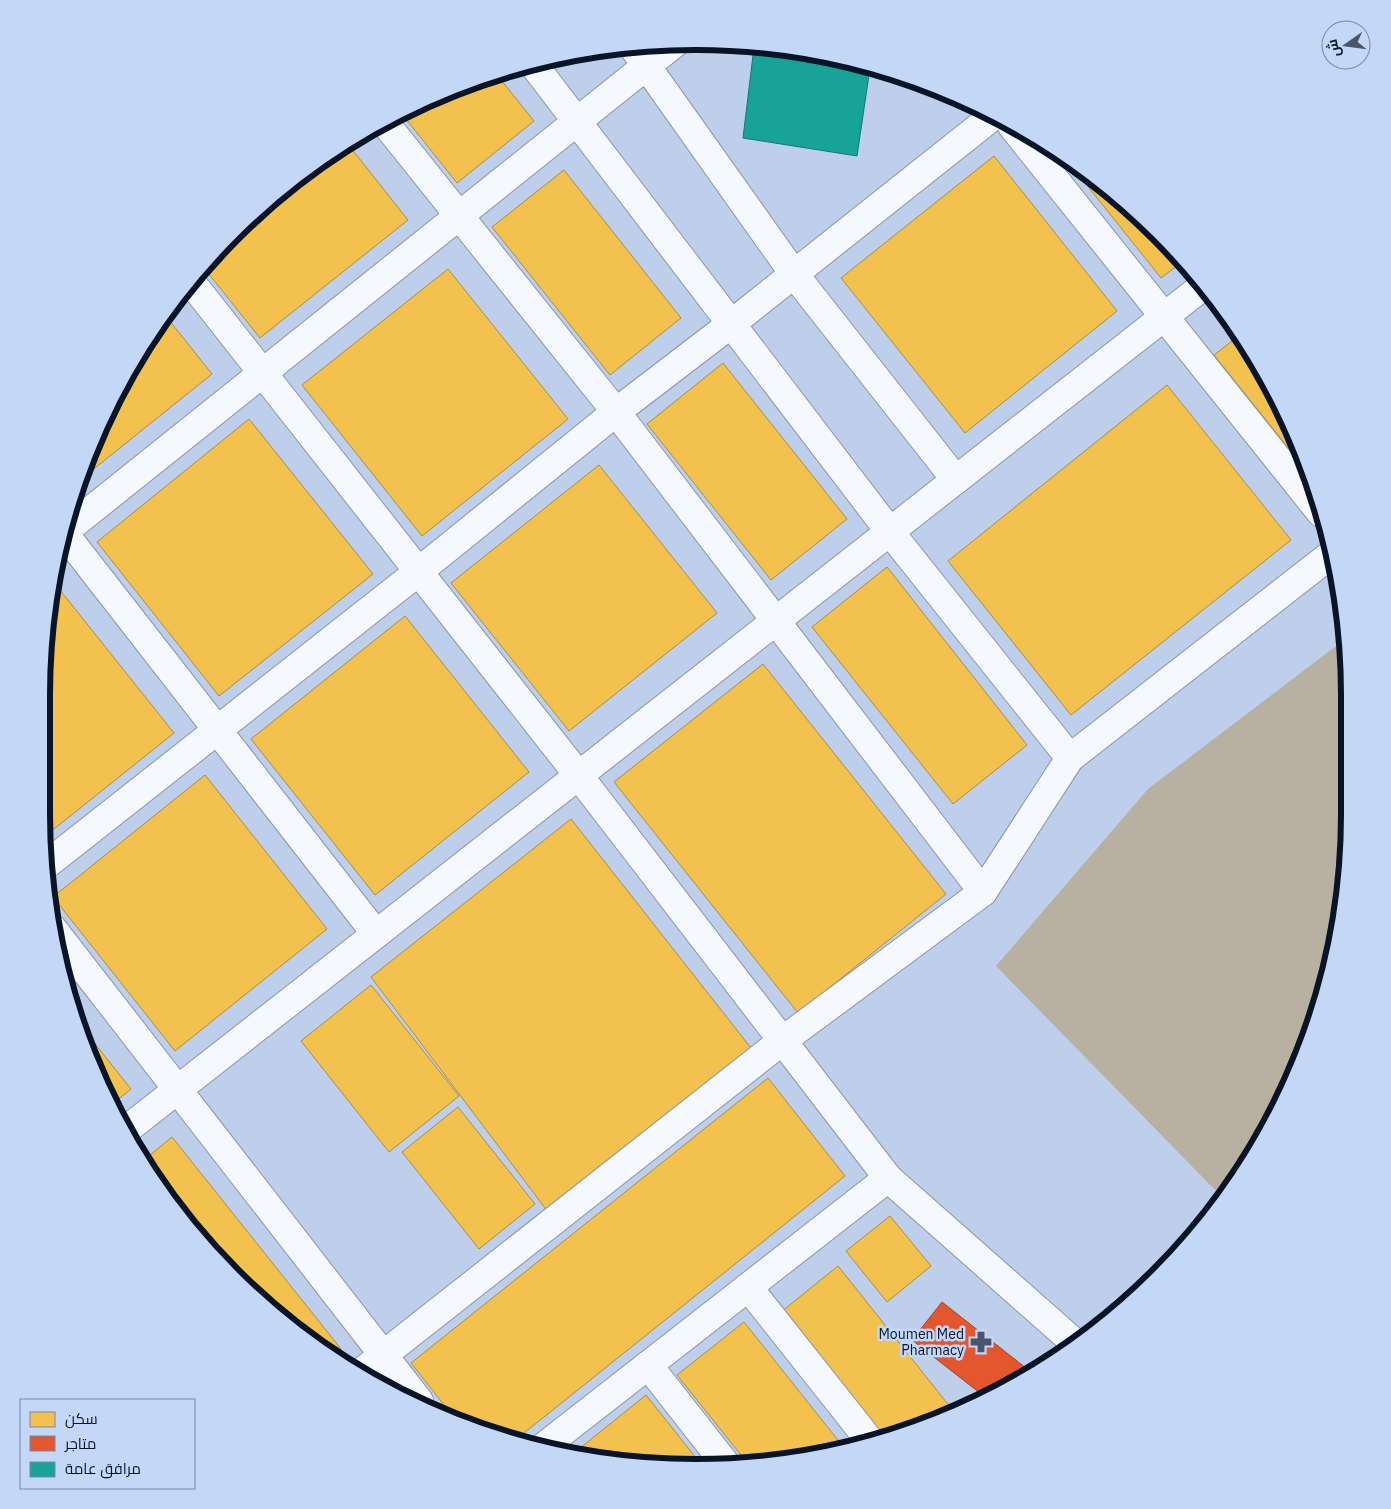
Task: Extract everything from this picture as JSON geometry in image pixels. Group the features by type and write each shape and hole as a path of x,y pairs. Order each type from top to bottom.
{"street":[{"path":"73,526 577,123 640,56 653,51"},
{"path":"640,56 794,274 956,480"},
{"path":"537,70 890,532 1070,758"},
{"path":"52,861 418,572 616,412 731,324 988,120"},
{"path":"389,128 616,412 983,892"},
{"path":"1022,138 1311,502"},
{"path":"196,288 579,776 888,1178 1070,1339"},
{"path":"131,1126 1198,290"},
{"path":"70,538 376,934"},
{"path":"366,1369 782,1041 983,892 1070,758 1326,558"},
{"path":"63,941 412,1393"},
{"path":"550,1442 888,1178"},
{"path":"748,1287 866,1436"},
{"path":"648,1366 721,1458"}],"shaded area":[{"path":"1339,644 1341,696 1340,856 1329,939 1307,1021 1292,1061 1255,1136 1218,1192 996,966 1148,789"}],"building: سكن":[{"path":"501,80 534,121 457,183 406,119 448,99"},
{"path":"352,149 408,220 260,338 208,273 239,239 270,210 303,183"},
{"path":"994,156 1117,311 965,433 841,278"},
{"path":"564,170 681,318 610,375 492,227"},
{"path":"1081,178 1121,210 1177,266 1161,278"},
{"path":"448,269 568,419 422,536 302,385"},
{"path":"170,321 212,374 90,472 99,448 136,373"},
{"path":"1234,340 1255,373 1295,457 1214,355"},
{"path":"723,363 847,519 771,580 647,424"},
{"path":"1167,385 1291,540 1071,715 948,561"},
{"path":"249,419 373,574 219,696 97,542"},
{"path":"599,465 717,613 569,731 451,583"},
{"path":"887,567 1027,745 953,804 812,627"},
{"path":"59,589 174,733 50,832 51,653"},
{"path":"405,616 529,772 375,895 251,739"},
{"path":"763,664 946,894 798,1013 614,782"},
{"path":"205,775 327,929 175,1051 57,901 56,895"},
{"path":"571,819 751,1048 548,1212 371,977"},
{"path":"371,985 459,1096 389,1152 301,1041"},
{"path":"90,1038 131,1089 117,1100"},
{"path":"768,1078 845,1176 521,1435 448,1410 411,1363"},
{"path":"458,1107 535,1204 479,1249 402,1152"},
{"path":"172,1137 341,1349 338,1351 303,1326 239,1270 183,1206 149,1156"},
{"path":"890,1216 931,1266 887,1302 846,1251"},
{"path":"838,1266 950,1407 877,1433 781,1312"},
{"path":"744,1322 840,1443 821,1447 743,1457 677,1375"},
{"path":"646,1395 697,1459 653,1458 580,1448"}],"building: متاجر":[{"path":"942,1302 1026,1368 980,1393 912,1340"}],"building: مرافق عامة":[{"path":"753,53 821,62 869,74 857,156 743,138"}],"place":[{"name":"Moumen Med Pharmacy","path":"981,1342"}]}
